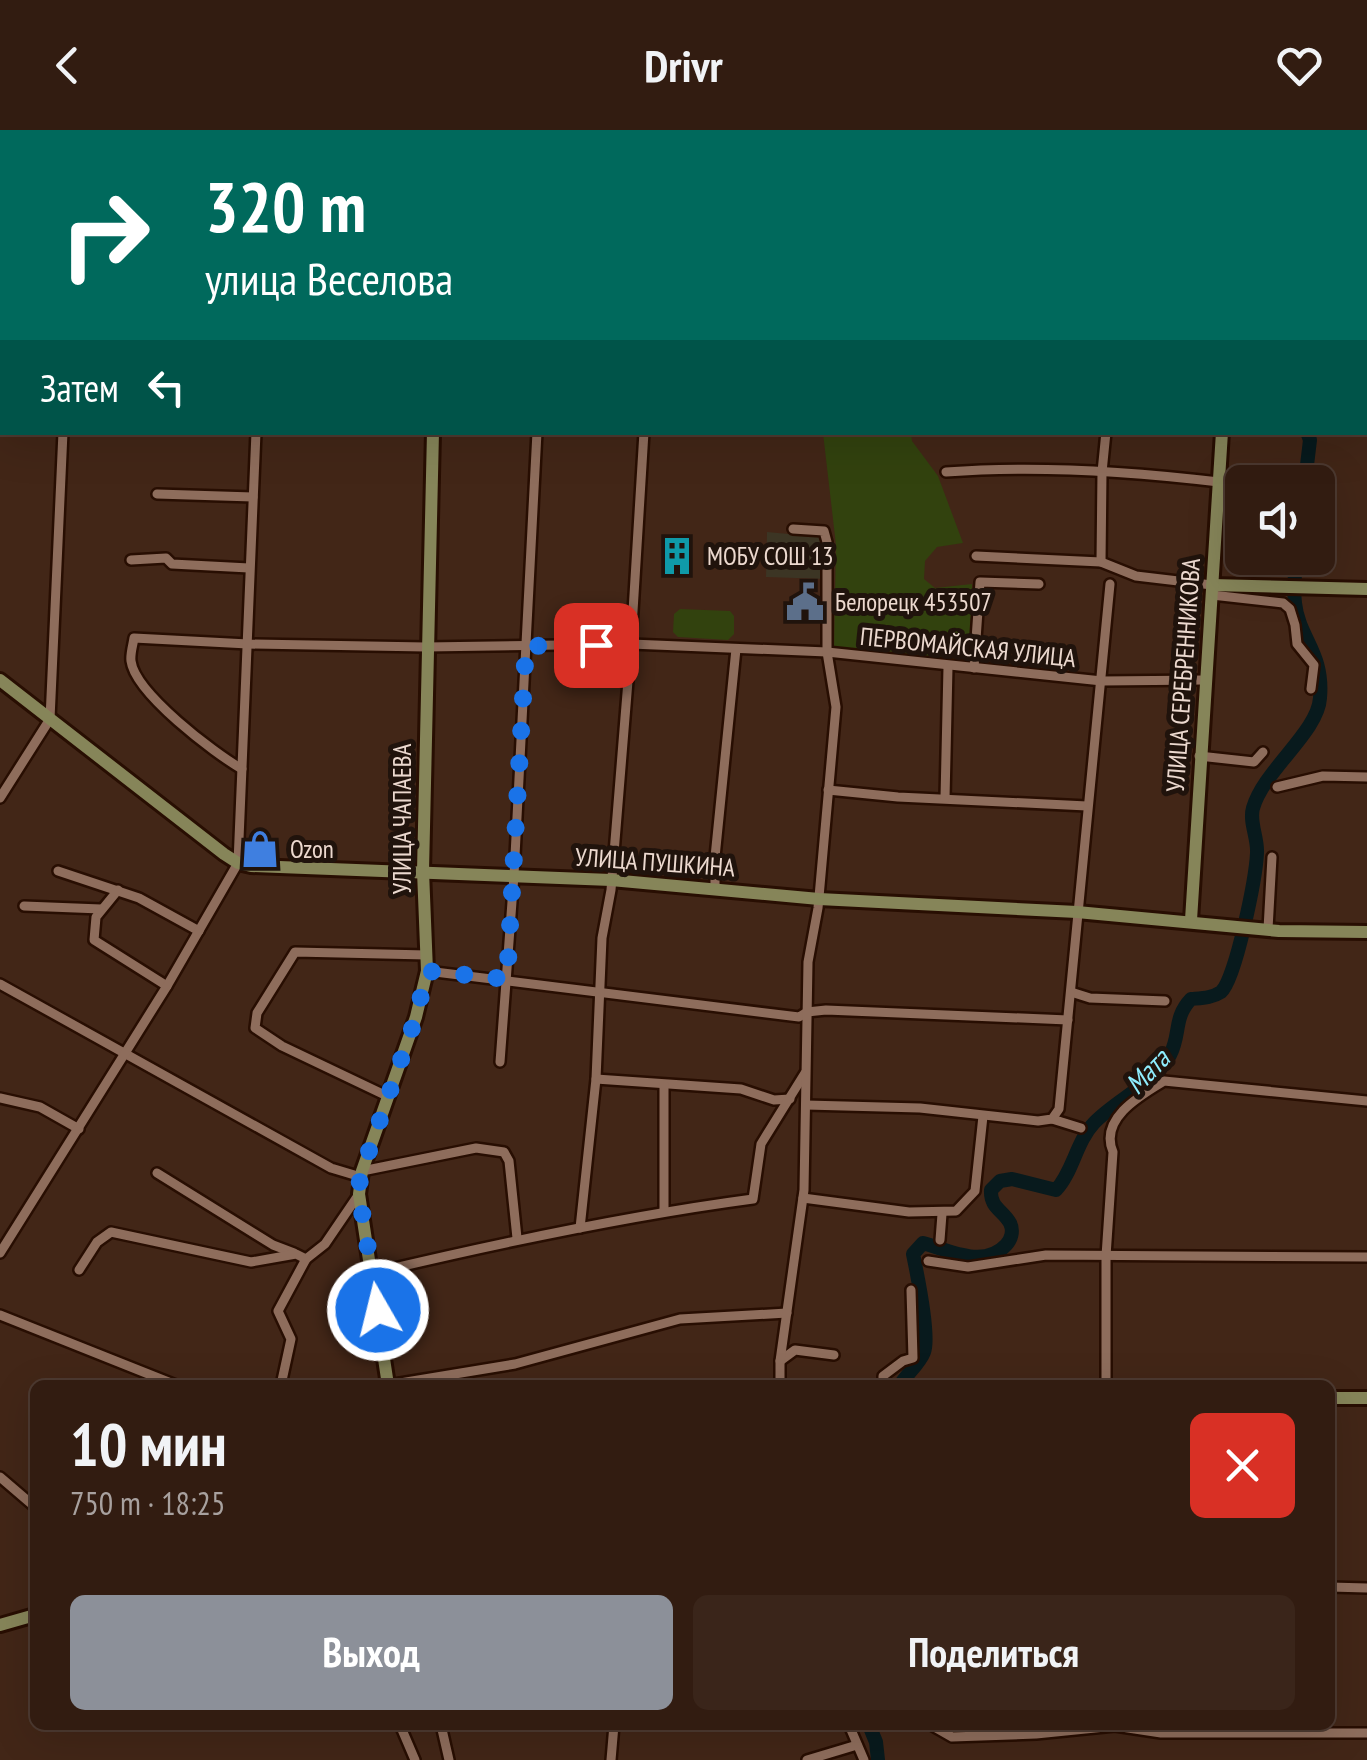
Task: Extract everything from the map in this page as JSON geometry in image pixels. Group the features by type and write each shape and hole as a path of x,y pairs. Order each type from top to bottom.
{"street":[{"path":"0,798 50,719 63,435"},
{"path":"0,1254 238,864 256,435"},
{"name":"УЛИЦА ЧАПАЕВА","path":"387,1380 359,1194 361,1174 427,971 423,870 433,435"},
{"path":"500,1062 514,875 537,435"},
{"path":"580,1228 596,1080 602,938 612,880 632,644 644,435"},
{"path":"1101,562 1106,435"},
{"name":"УЛИЦА СЕРЕБРЕННИКОВА","path":"1191,920 1222,435"},
{"path":"946,472 1002,468 1219,482"},
{"path":"157,494 252,497"},
{"path":"780,1380 803,1198 808,962 819,900 836,706 827,652 827,542 824,531 793,529"},
{"path":"976,556 1101,562 1136,576 1284,603 1290,609 1297,644 1314,665 1310,689"},
{"path":"131,560 166,558 172,564 249,568"},
{"path":"974,668 980,582 1039,584"},
{"path":"1052,1119 1058,1108 1068,1020 1110,584"},
{"path":"1212,590 1367,588"},
{"name":"ПЕРВОМАЙСКАЯ УЛИЦА","path":"242,768 212,752 135,674 131,660 134,638 426,647 632,644 736,648 827,652 1102,681 1205,680"},
{"path":"716,889 714,857 736,648"},
{"path":"945,798 948,667"},
{"path":"0,680 238,864"},
{"path":"1199,756 1254,762 1262,752"},
{"path":"1278,787 1323,776 1367,777"},
{"path":"828,790 898,798 1087,806"},
{"path":"1261,929 1272,857"},
{"name":"УЛИЦА ПУШКИНА","path":"238,864 612,880 819,900 1077,912 1261,929 1367,932"},
{"path":"58,871 118,890 199,931"},
{"path":"118,890 101,909 94,926 94,940 167,986"},
{"path":"24,906 101,909"},
{"path":"388,1096 282,1046 254,1028 256,1013 295,952 426,955"},
{"path":"427,971 799,1017 826,1010 1068,1020"},
{"path":"0,984 332,1168 361,1174 476,1148 504,1152 509,1161 518,1238"},
{"path":"1071,992 1090,998 1166,1001"},
{"path":"373,1273 518,1238 552,1235 664,1210 753,1199 762,1144 806,1071"},
{"path":"596,1080 740,1089 783,1102 791,1099"},
{"path":"1106,1380 1106,1256 1113,1152 1108,1139 1112,1123 1144,1093 1164,1082 1367,1101"},
{"path":"664,1085 664,1210"},
{"path":"0,1098 40,1107 78,1129"},
{"path":"806,1105 920,1108 1010,1120 1052,1119 1081,1128"},
{"path":"803,1198 942,1214 956,1211 975,1191 983,1116"},
{"path":"157,1173 273,1245 301,1257"},
{"path":"78,1270 97,1242 111,1232 251,1262 301,1257 325,1244 359,1194"},
{"path":"940,1240 942,1214"},
{"path":"928,1261 968,1267 1046,1255 1367,1257"},
{"path":"282,1380 290,1339 278,1311 301,1257"},
{"path":"882,1380 882,1376 913,1358 911,1290"},
{"path":"418,1380 514,1364 680,1319 786,1313"},
{"path":"0,1314 164,1380"},
{"path":"780,1360 795,1350 834,1356"},
{"path":"1335,1398 1367,1398"},
{"path":"0,1477 30,1503"},
{"path":"1335,1586 1367,1588"},
{"path":"0,1624 30,1616"},
{"path":"1335,1729 1367,1732"},
{"path":"402,1730 414,1760"},
{"path":"441,1730 448,1760"},
{"path":"611,1760 614,1730"},
{"path":"851,1730 864,1760"},
{"path":"940,1730 952,1737 1075,1730"},
{"path":"1140,1730 1261,1730"},
{"path":"807,1760 856,1746"}],"shaded area":[{"path":"767,532 821,537 826,579 766,577"}],"green space":[{"path":"823,435 911,435 938,476 963,543 937,547 925,561 924,579 935,588 972,584 972,629 966,660 834,649 836,545"},
{"path":"680,609 730,611 734,616 734,634 728,640 678,637 673,632 674,614"}],"waterway":[{"name":"Мата","path":"1307,465 1308,435"},
{"name":"Мата","path":"904,1380 920,1360 925,1345 913,1254 923,1243 977,1257 997,1252 1006,1245 1011,1226 995,1205 991,1190 1000,1181 1012,1179 1056,1190 1094,1123 1163,1066 1191,999 1218,994 1227,983 1256,865 1253,808 1268,780 1310,724 1320,698 1315,657 1297,616 1295,575"},
{"name":"Мата","path":"871,1730 878,1760"}],"place":[{"name":"МОБУ СОШ 13","path":"677,556"},
{"name":"Белорецк 453507","path":"805,602"},
{"name":"Ozon","path":"260,849"}],"route":[{"path":"378,1310 359,1194 360,1177 416,1017 427,971 507,979 526,646 596,645"}]}
